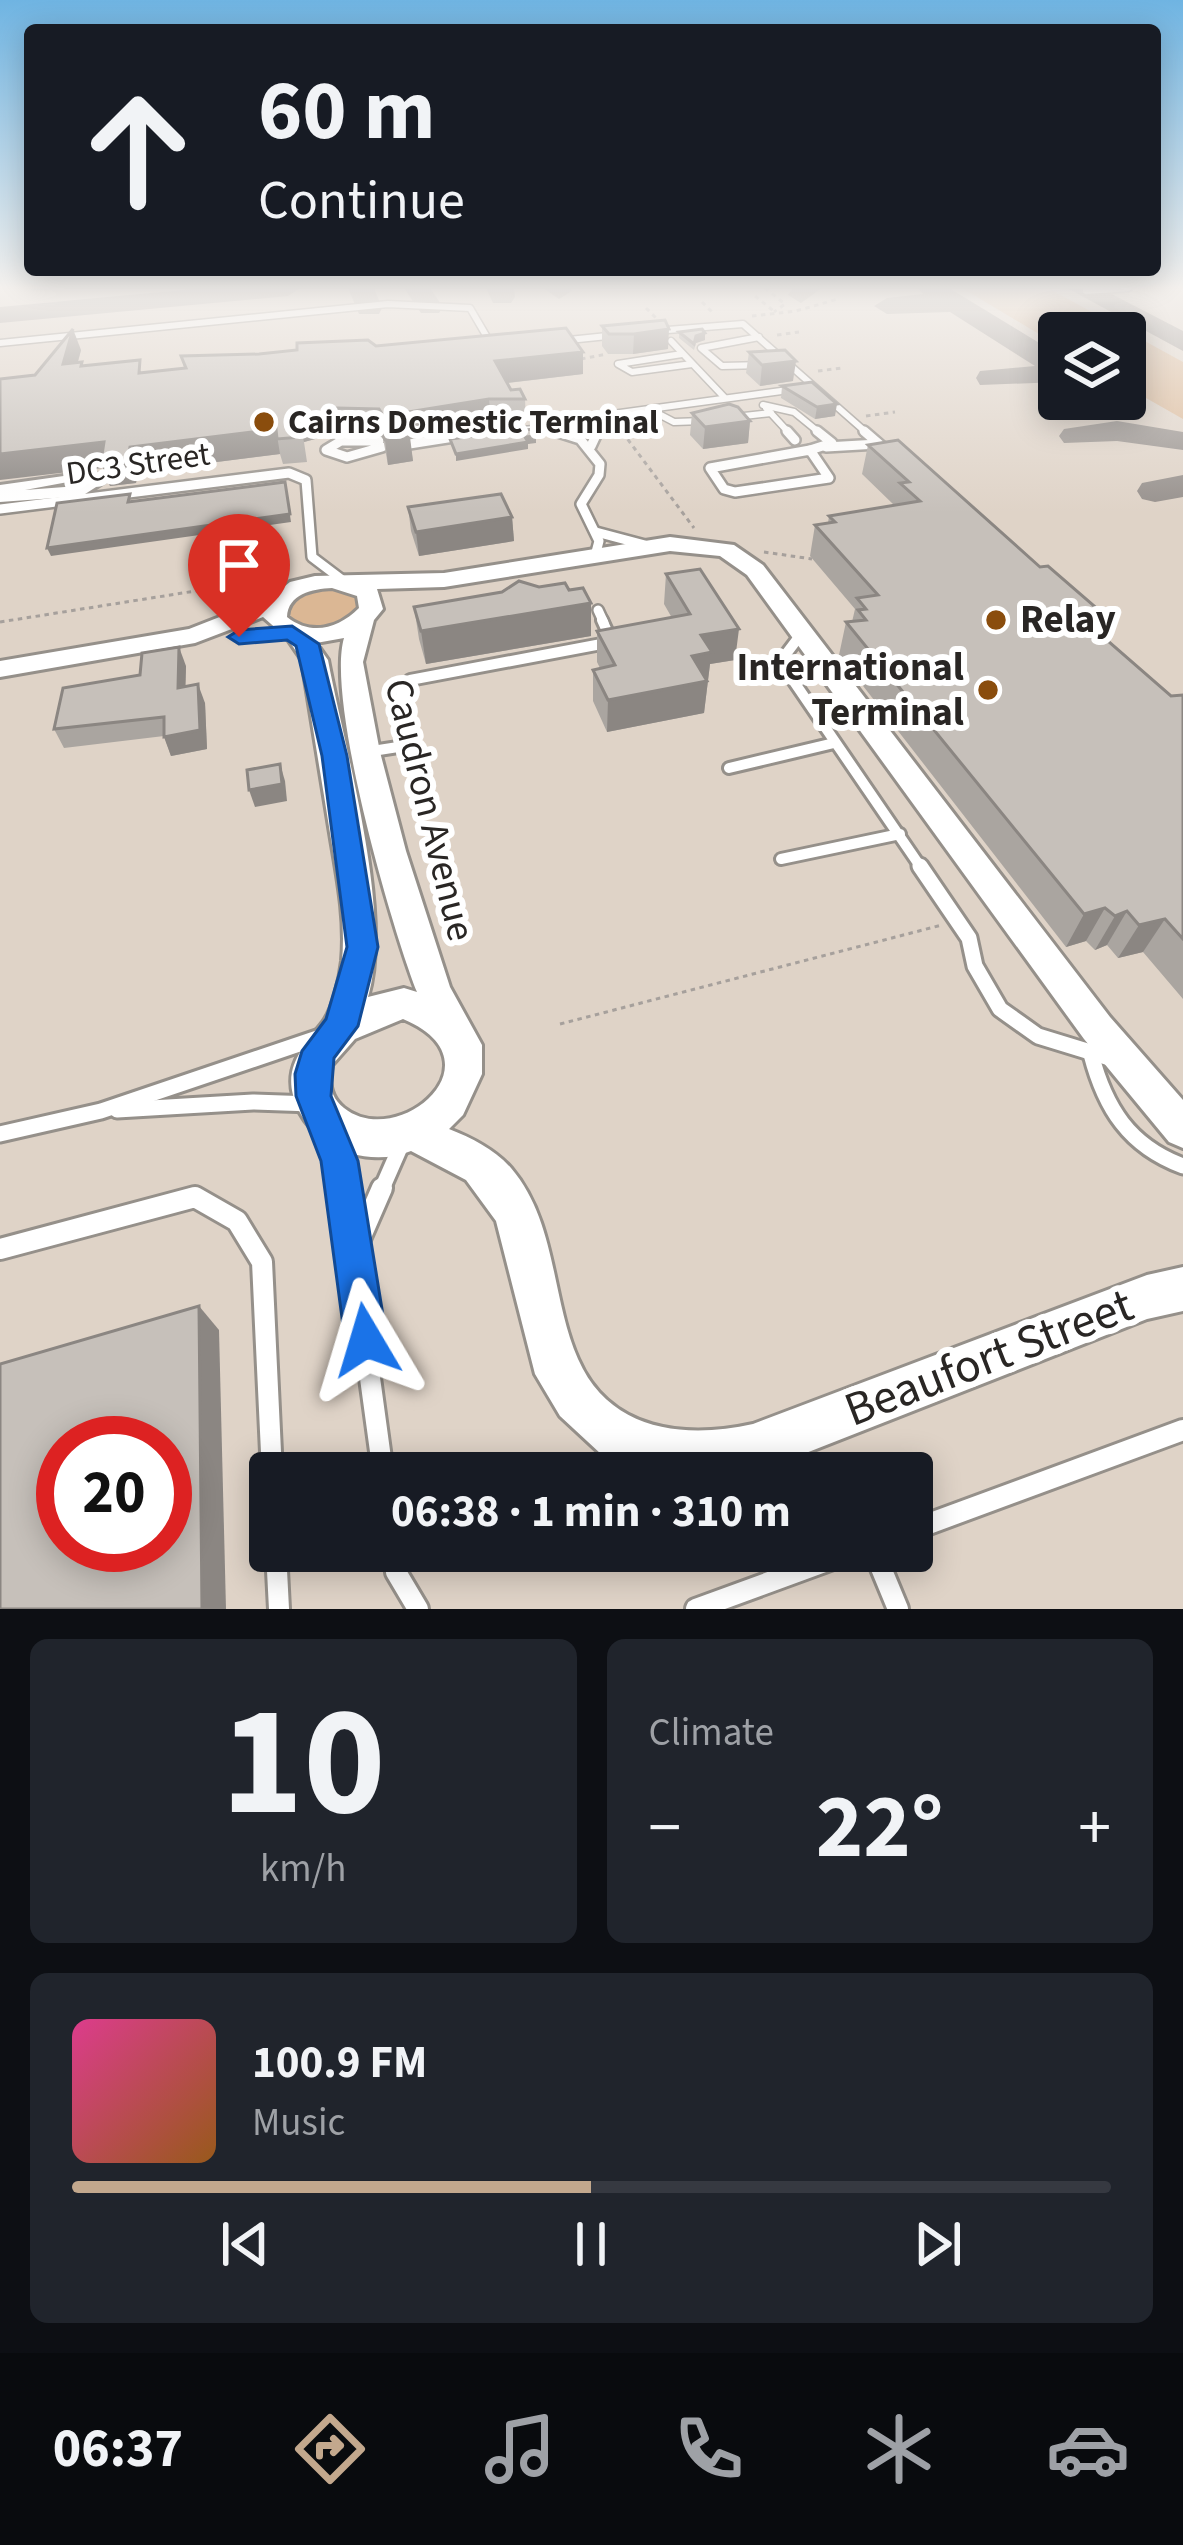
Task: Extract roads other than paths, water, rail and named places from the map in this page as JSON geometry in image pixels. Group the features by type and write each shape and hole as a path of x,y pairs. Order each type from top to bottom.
{"street":[{"path":"80,474 99,480 82,491 0,493 80,474"},
{"path":"0,669 157,644 332,634 421,599 568,575 595,543"},
{"path":"157,644 217,629 307,584 444,580 595,543 692,544 738,556 755,570 802,633 1108,1058 1183,1129"},
{"path":"348,582 372,601 364,618"},
{"name":"Caudron Avenue","path":"278,602 275,619 295,633 314,660 446,1019"},
{"name":"Caudron Avenue","path":"338,1028 363,947 350,754 350,662 364,618"},
{"path":"404,1003 427,1008 446,1019 460,1036 463,1080 435,1120 410,1134 362,1138 340,1130 321,1110 313,1074 320,1051 338,1028 379,1006 404,1003"},
{"name":"Beaufort Street","path":"410,1134 469,1159 504,1190 517,1214 559,1374 573,1396 597,1424 624,1441 686,1460 719,1459 753,1449 1147,1297 1183,1289"}],"lane":[{"path":"624,363 618,364 632,372 692,364 724,398"},
{"path":"714,363 728,367 775,363"},
{"path":"789,363 896,459"},
{"path":"570,432 524,429 402,441 648,408 689,398 814,386"},
{"path":"753,394 795,440"},
{"path":"648,408 674,422 710,420"},
{"path":"730,418 767,409 792,411 832,441 826,447"},
{"path":"595,543 581,504 600,472 590,446 565,425 578,418 599,423 634,410"},
{"path":"590,446 599,423"},
{"path":"341,441 380,444 347,457 326,450 341,441"},
{"path":"809,449 829,478 735,491 725,490 709,471 809,449 878,443"},
{"name":"DC3 Street","path":"0,509 264,474 299,475 306,480 312,556 317,566 348,582"},
{"path":"350,754 398,747 411,738 401,693 410,680 612,641 598,610"},
{"path":"802,633 783,658 786,670 969,938 978,976 1010,1022 1037,1037 1108,1058 1097,1086 1112,1116 1135,1142 1183,1166"},
{"path":"729,768 835,743"},
{"path":"781,859 900,834"},
{"path":"0,1134 101,1111 259,1061 338,1028"},
{"path":"101,1111 285,1101 321,1110 340,1161 380,1452"},
{"path":"0,1121 32,1126"},
{"path":"354,1251 410,1134"},
{"path":"0,1249 195,1197 237,1221 262,1262 271,1452"},
{"path":"933,1522 1183,1430"},
{"path":"277,1572 279,1609"},
{"path":"396,1572 418,1609"},
{"path":"696,1609 797,1572"},
{"path":"883,1572 898,1609"}],"place":[{"name":"Cairns Domestic Terminal","path":"264,422"},
{"name":"Relay","path":"996,620"},
{"name":"International Terminal","path":"988,690"}]}
